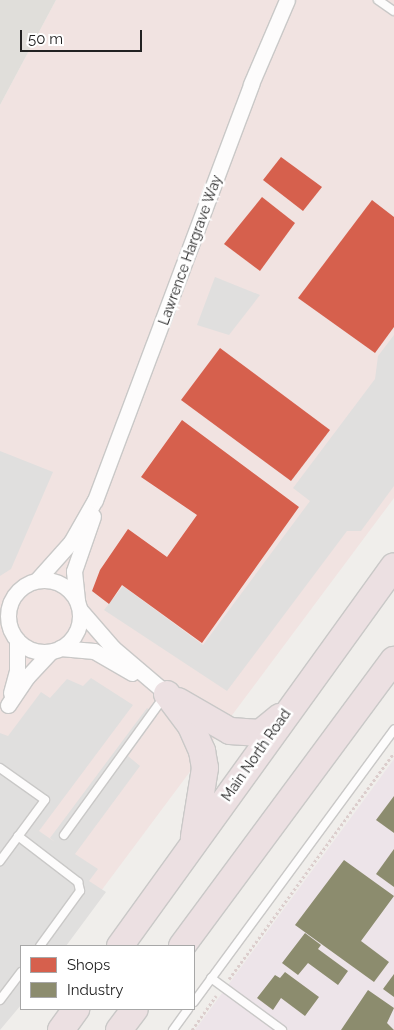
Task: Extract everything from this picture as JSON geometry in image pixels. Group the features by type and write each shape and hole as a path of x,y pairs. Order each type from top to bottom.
{"highway":[{"name":"Main North Road","path":"121,945 286,713 394,566"},
{"path":"183,945 394,660"},
{"path":"163,691 230,731 260,733 286,713"},
{"path":"163,691 190,724 204,760 200,807 192,845"},
{"path":"61,1030 75,1010"},
{"path":"119,1030 134,1010"}],"street":[{"name":"Lawrence Hargrave Way","path":"37,580 71,542 95,500 251,84 287,0"},
{"name":"Lawrence Hargrave Way","path":"79,606 74,570 90,528 95,500"},
{"path":"0,596 37,580 57,582 113,648 163,691"},
{"path":"4,710 17,670 9,633 9,605 19,589"},
{"path":"4,710 27,677 74,636 79,606"},
{"path":"9,633 33,650 94,651 163,691"}],"lane":[{"path":"378,0 394,12"},
{"path":"64,835 163,691"},
{"path":"195,1001 394,730"},
{"path":"0,768 45,800 0,861"},
{"path":"18,836 78,882 80,890 41,945"},
{"path":"0,1000 20,973"},
{"path":"211,978 282,1030"},
{"path":"173,1030 187,1010"}],"path":[{"path":"192,1030 394,753"}],"shaded area":[{"path":"0,0 56,0 0,105"},
{"path":"56,0 394,0 394,498 61,945 20,945 0,1027 0,105"},
{"path":"215,277 260,295 229,335 197,325"},
{"path":"394,335 394,486 361,531 347,531 227,691 104,610 123,586 203,645 310,501 293,488 375,379 378,356"},
{"path":"0,451 53,472 11,569 0,576"},
{"path":"91,678 133,705 39,831 55,842 50,838 147,708 157,716 128,756 140,766 75,854 98,869 89,881 106,892 67,945 20,945 20,1006 0,1030 0,733 8,736 41,692 50,698 67,679 83,686"},
{"path":"394,759 394,1030 195,1030"}],"building: Shops":[{"path":"281,157 322,187 303,211 263,180"},
{"path":"262,197 295,223 260,271 224,244"},
{"path":"372,200 394,217 394,327 375,353 298,298"},
{"path":"220,348 330,430 291,481 181,400"},
{"path":"182,420 299,507 202,643 122,585 109,604 92,591 100,570 128,529 167,557 197,515 141,477"}],"building: Industry":[{"path":"394,796 394,833 376,820"},
{"path":"394,849 394,887 376,874"},
{"path":"344,860 394,896 361,941 389,962 374,982 295,925"},
{"path":"305,933 321,945 318,949 348,971 338,985 308,963 298,975 282,963"},
{"path":"285,972 319,997 305,1016 281,998 273,1010 257,998 275,975 280,978"},
{"path":"394,974 394,997 383,989"},
{"path":"368,990 394,1008 387,1023 394,1030 341,1030"}]}
